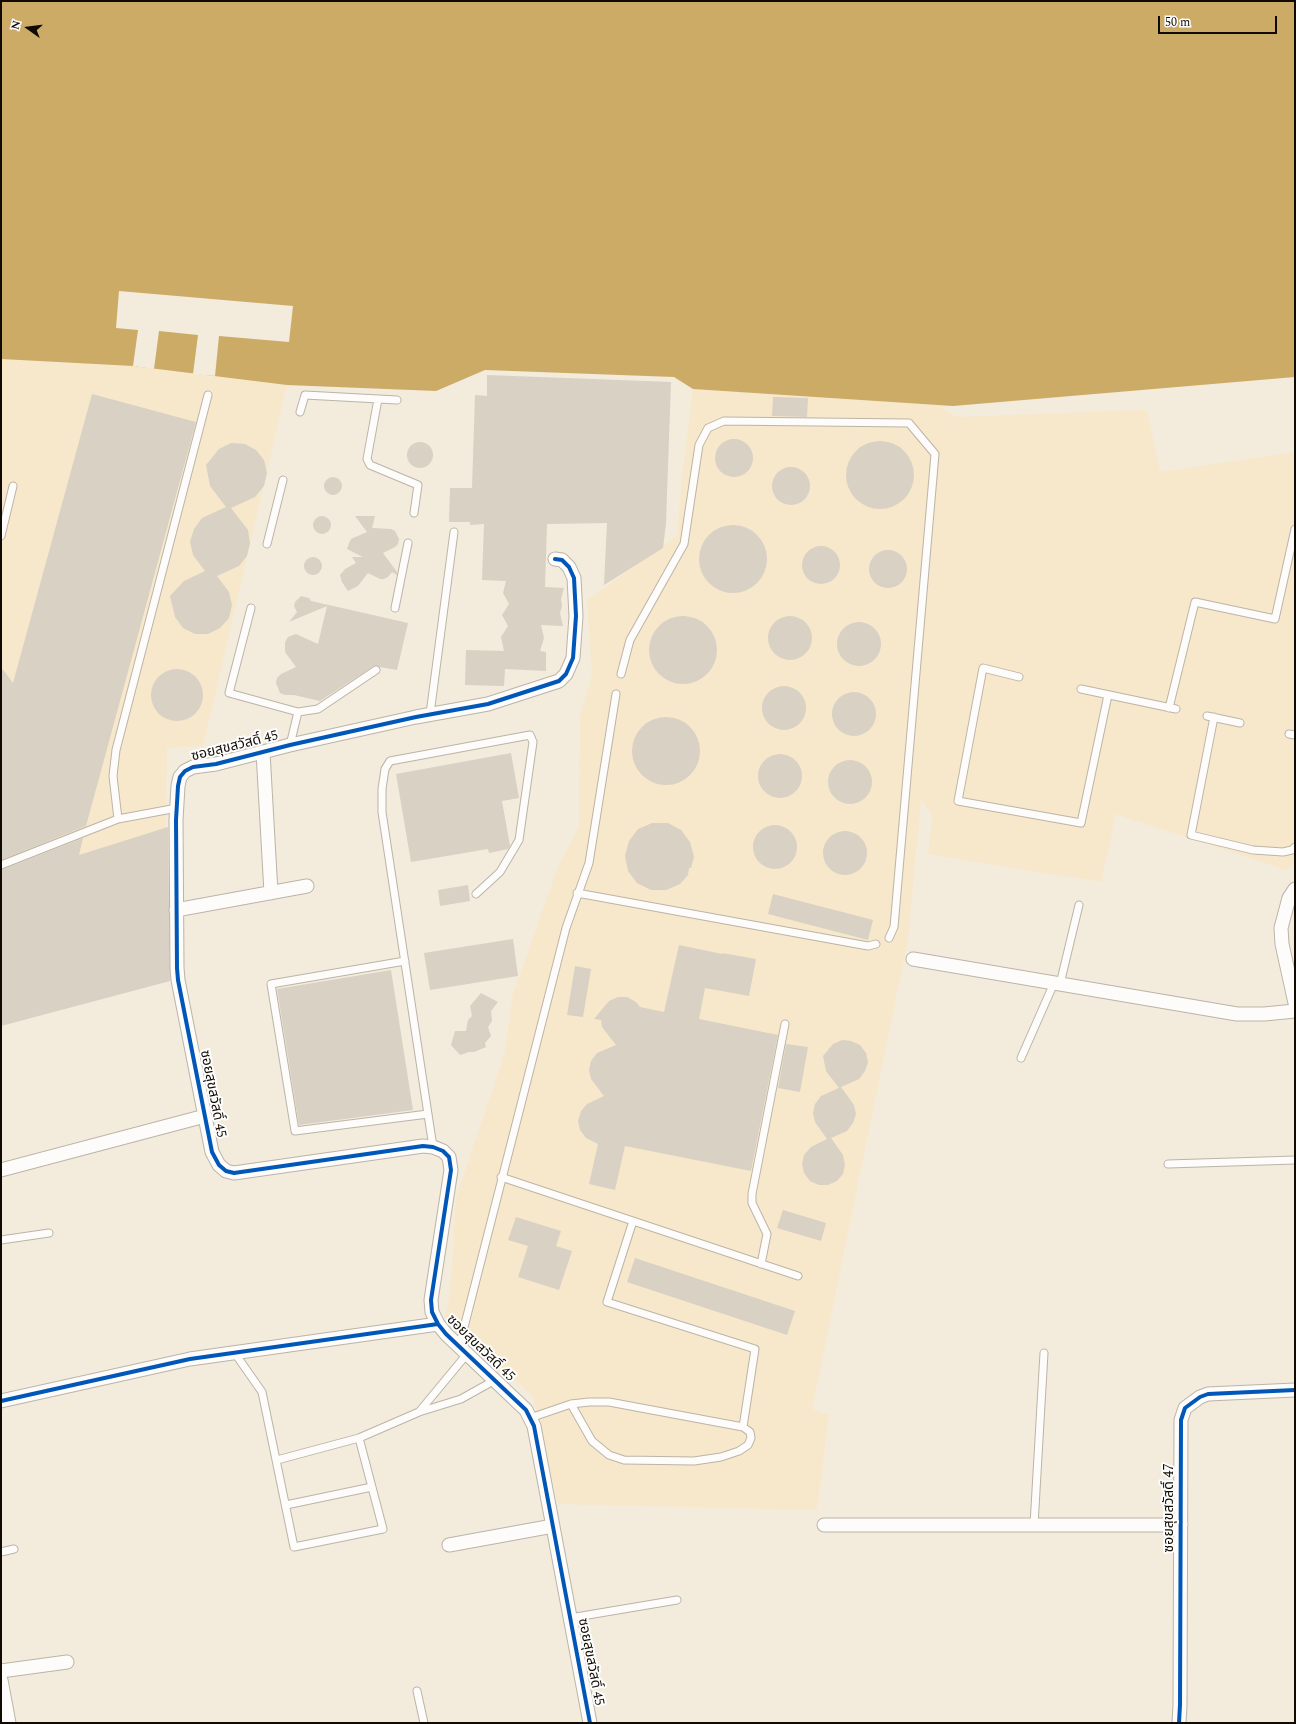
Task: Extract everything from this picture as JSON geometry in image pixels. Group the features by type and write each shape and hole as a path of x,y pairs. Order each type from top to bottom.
{"street":[{"name":"ซอยสุขสวัสดิ์ 45","path":"555,559 562,560 569,567 574,578 576,616 573,658 566,674 560,681 488,704 430,714 290,745 216,764 193,767 185,771 180,777 177,808 176,910 178,980 214,1158 226,1171 234,1173 423,1146 433,1147 443,1151 449,1157 451,1170 431,1300 432,1312 438,1324 526,1410 534,1426 590,1723"},
{"path":"263,752 270,893"},
{"path":"176,910 307,886"},
{"path":"1295,889 1289,898 1281,928 1282,944 1295,1003"},
{"path":"913,959 1237,1014 1264,1014 1295,1011"},
{"path":"1,1170 205,1116"},
{"path":"1,1401 190,1359 438,1324"},
{"name":"ซอยสุขสวัสดิ์ 47","path":"1179,1723 1181,1420 1185,1408 1200,1397 1208,1394 1295,1390"},
{"path":"824,1525 1181,1525"},
{"path":"449,1545 553,1526"},
{"path":"1,1671 67,1662"},
{"path":"2,1686 9,1723"}],"lane":[{"path":"118,819 113,776 116,750 208,395"},
{"path":"300,412 305,395 397,400"},
{"path":"378,399 367,459 370,465 418,486 414,512"},
{"path":"621,674 630,640 684,544 699,445 708,428 724,421 909,423 935,454 894,928 889,938"},
{"path":"267,544 284,480"},
{"path":"1,536 13,486"},
{"path":"1081,689 1172,708 1195,602 1275,619 1295,529"},
{"path":"430,714 454,532"},
{"path":"395,608 408,543"},
{"path":"251,608 229,693 298,712 318,708 376,670"},
{"path":"1018,677 983,668 958,801 1081,823 1108,695"},
{"path":"419,1412 463,1350 501,1177 566,928 577,893 589,863 616,694"},
{"path":"290,745 298,712"},
{"path":"1240,723 1211,717 1192,834 1253,850 1283,852 1292,850 1295,847"},
{"path":"433,1147 382,812 382,789 385,769 390,761 530,735 533,742 519,840 500,872 476,894"},
{"path":"1,865 118,819 177,808"},
{"path":"577,893 868,946 876,944"},
{"path":"1021,1058 1057,983 1079,905"},
{"path":"405,961 271,984 295,1131 428,1114"},
{"path":"761,1264 767,1234 752,1203 752,1194 785,1024"},
{"path":"1168,1164 1295,1160"},
{"path":"501,1177 798,1276"},
{"path":"633,1221 607,1302 755,1349 743,1427"},
{"path":"1,1240 49,1233"},
{"path":"234,1352 262,1392 294,1547 383,1529 359,1438"},
{"path":"1034,1525 1044,1353"},
{"path":"277,1460 359,1438 419,1412 461,1399 495,1380"},
{"path":"530,1418 571,1404 609,1402 743,1427 750,1432 751,1438 748,1445 739,1451 721,1457 694,1461 624,1460 609,1455 592,1441 571,1404"},
{"path":"286,1505 372,1486"},
{"path":"1,1552 14,1549"},
{"path":"570,1618 676,1600"},
{"path":"417,1691 424,1723"}],"shaded area":[{"path":"1,1 1295,1 1295,377 953,406 693,389 674,377 485,370 436,391 287,385 133,366 1,359"},
{"path":"1,359 133,366 287,385 203,746 167,748 163,968 1,1013"},
{"path":"693,389 940,405 956,417 1147,410 1160,472 1295,452 1295,863 1286,870 1116,814 1101,882 928,854 933,816 921,800 908,939 812,1409 829,1415 817,1510 558,1504 533,1396 445,1318 450,1294 456,1198 505,1052 512,997 558,867 579,826 580,717 592,675 587,600 677,536 682,477"}],"pier":[{"path":"119,291 293,306 289,342 219,336 215,376 193,374 198,335 159,331 154,369 133,366 138,330 116,328"}],"building":[{"path":"487,375 671,382 666,523 663,548 604,585 607,523 547,524 545,587 564,588 561,599 562,606 560,613 563,626 541,625 544,638 540,651 546,652 546,671 505,669 504,686 465,685 466,650 504,651 501,637 508,626 502,615 509,604 503,593 506,581 482,580 484,524 470,525 470,522 449,522 450,488 472,488 475,395 487,396"},
{"path":"92,394 196,422 86,826 1,860 1,667 13,683"},
{"path":"773,397 808,398 807,417 772,416"},
{"path":"730,439 738,439 748,444 752,451 752,465 748,472 738,477 730,477 720,472 718,469 715,462 715,454 720,444 723,442"},
{"path":"880,441 893,444 904,451 911,462 914,475 911,488 904,499 893,506 880,509 867,506 856,499 849,488 846,475 849,462 856,451 867,444"},
{"path":"420,442 429,446 433,455 429,464 420,468 411,464 407,455 411,446"},
{"path":"231,443 245,444 256,450 264,460 267,473 264,486 255,497 231,508 248,530 250,543 247,556 239,566 217,576 229,592 232,605 229,618 220,628 208,634 195,634 183,628 175,617 170,596 184,581 205,571 193,555 190,542 194,529 202,518 226,507 210,486 206,465 219,449"},
{"path":"787,467 795,467 805,472 809,479 809,493 805,500 795,505 787,505 777,500 775,497 772,490 772,482 777,472 780,470"},
{"path":"329,477 337,477 342,482 340,493 337,495 329,495 324,490 324,482"},
{"path":"318,516 326,516 331,521 329,532 326,534 318,534 313,529 313,521"},
{"path":"355,516 375,516 372,528 391,529 395,531 399,539 398,544 383,553 397,572 397,575 392,572 388,577 380,579 368,573 358,586 348,591 342,582 340,575 345,569 356,563 352,557 363,557 347,549 351,539 367,532"},
{"path":"733,525 746,528 757,535 764,546 767,559 764,572 757,583 746,590 733,593 720,590 709,583 702,572 699,559 702,546 709,535 720,528"},
{"path":"817,546 825,546 835,551 839,558 839,572 835,579 825,584 817,584 807,579 805,576 802,569 802,561 807,551 810,549"},
{"path":"884,550 892,550 902,555 906,562 906,576 902,583 892,588 884,588 874,583 872,580 869,573 869,565 874,555 877,553"},
{"path":"309,557 317,557 322,562 320,573 317,575 309,575 304,570 304,562"},
{"path":"301,596 309,598 311,601 408,623 397,670 374,666 320,701 280,693 276,683 277,678 281,674 296,667 285,652 285,642 288,637 296,634 318,644 327,606 289,622 297,612 294,606 295,602"},
{"path":"683,616 696,619 707,626 714,637 717,650 714,663 707,674 696,681 683,684 670,681 659,674 652,663 649,650 652,637 659,626 670,619"},
{"path":"786,616 794,616 799,617 806,622 811,629 811,647 806,654 799,659 786,660 778,657 771,650 768,642 768,634 771,626 778,619"},
{"path":"855,622 863,622 868,623 875,628 880,635 880,653 875,660 868,665 855,666 847,663 840,656 837,648 837,640 840,632 847,625"},
{"path":"177,669 187,671 195,677 201,685 203,695 201,705 195,713 187,719 177,721 167,719 159,713 153,705 151,695 153,685 159,677 167,671"},
{"path":"780,686 788,686 793,687 800,692 805,699 805,717 800,724 793,729 780,730 772,727 765,720 762,712 762,704 765,696 772,689"},
{"path":"850,692 858,692 863,693 870,698 875,705 875,723 870,730 863,735 850,736 842,733 835,726 832,718 832,710 835,702 842,695"},
{"path":"666,717 679,720 690,727 697,738 700,751 697,764 690,775 679,782 666,785 653,782 642,775 635,764 632,751 635,738 642,727 653,720"},
{"path":"511,753 519,798 502,801 510,846 508,849 489,853 488,849 411,862 396,774"},
{"path":"776,754 784,754 789,755 796,760 801,767 801,785 796,792 789,797 776,798 768,795 761,788 758,780 758,772 761,764 768,757"},
{"path":"846,760 854,760 859,761 866,766 871,773 871,791 866,798 859,803 846,804 838,801 831,794 828,786 828,778 831,770 838,763"},
{"path":"652,823 668,823 681,830 690,842 694,857 691,868 689,868 688,875 680,884 666,890 651,890 637,883 628,871 625,856 629,841 638,829"},
{"path":"771,825 779,825 784,826 791,831 796,838 796,856 791,863 784,868 771,869 763,866 756,859 753,851 753,843 756,835 763,828"},
{"path":"168,827 170,981 1,1026 1,870 83,838 79,855"},
{"path":"841,831 849,831 854,832 861,837 866,844 866,862 861,869 854,874 841,875 833,872 826,865 823,857 823,849 826,841 833,834"},
{"path":"468,885 470,901 440,906 438,890"},
{"path":"773,894 873,920 868,940 768,914"},
{"path":"513,939 518,976 430,990 424,953"},
{"path":"679,945 756,959 749,996 705,988 699,1019 778,1035 751,1171 625,1146 615,1190 589,1184 598,1144 586,1138 580,1130 578,1121 581,1111 587,1104 604,1096 591,1079 589,1070 591,1061 597,1053 616,1045 602,1027 601,1020 594,1019 609,1001 618,997 627,997 636,1002 640,1007 664,1012"},
{"path":"575,966 591,969 583,1017 567,1015"},
{"path":"391,970 413,1110 299,1125 277,989"},
{"path":"481,993 498,1002 491,1011 492,1021 488,1027 491,1036 485,1043 486,1047 474,1052 460,1055 451,1045 455,1031 466,1031 468,1020 472,1016 470,1006"},
{"path":"842,1040 851,1041 860,1045 866,1053 868,1062 865,1071 859,1079 839,1088 826,1071 823,1056 833,1044"},
{"path":"786,1044 808,1047 800,1092 778,1088"},
{"path":"841,1087 854,1105 856,1114 853,1123 847,1131 831,1138 843,1155 845,1165 843,1174 837,1181 828,1185 819,1185 810,1181 804,1173 802,1164 804,1155 811,1147 827,1139 815,1122 813,1113 815,1104 821,1096"},
{"path":"783,1210 826,1223 821,1241 777,1228"},
{"path":"516,1217 561,1231 556,1246 572,1251 559,1290 518,1277 528,1246 508,1240"},
{"path":"635,1258 795,1311 787,1335 627,1282"}],"cycle path":[{"path":"555,559 562,560 569,567 574,578 576,616 573,658 566,674 559,681 488,704 416,717 290,745 216,764 193,767 185,771 180,777 178,786 176,820 177,968 178,980 212,1152 219,1165 226,1171 234,1173 423,1146 433,1147 443,1151 449,1157 451,1170 431,1300 432,1312 438,1324 446,1334 526,1410 534,1426 590,1723"},
{"path":"1,1401 190,1359 438,1324"},
{"path":"1179,1723 1181,1420 1185,1408 1200,1397 1208,1394 1295,1390"}]}
